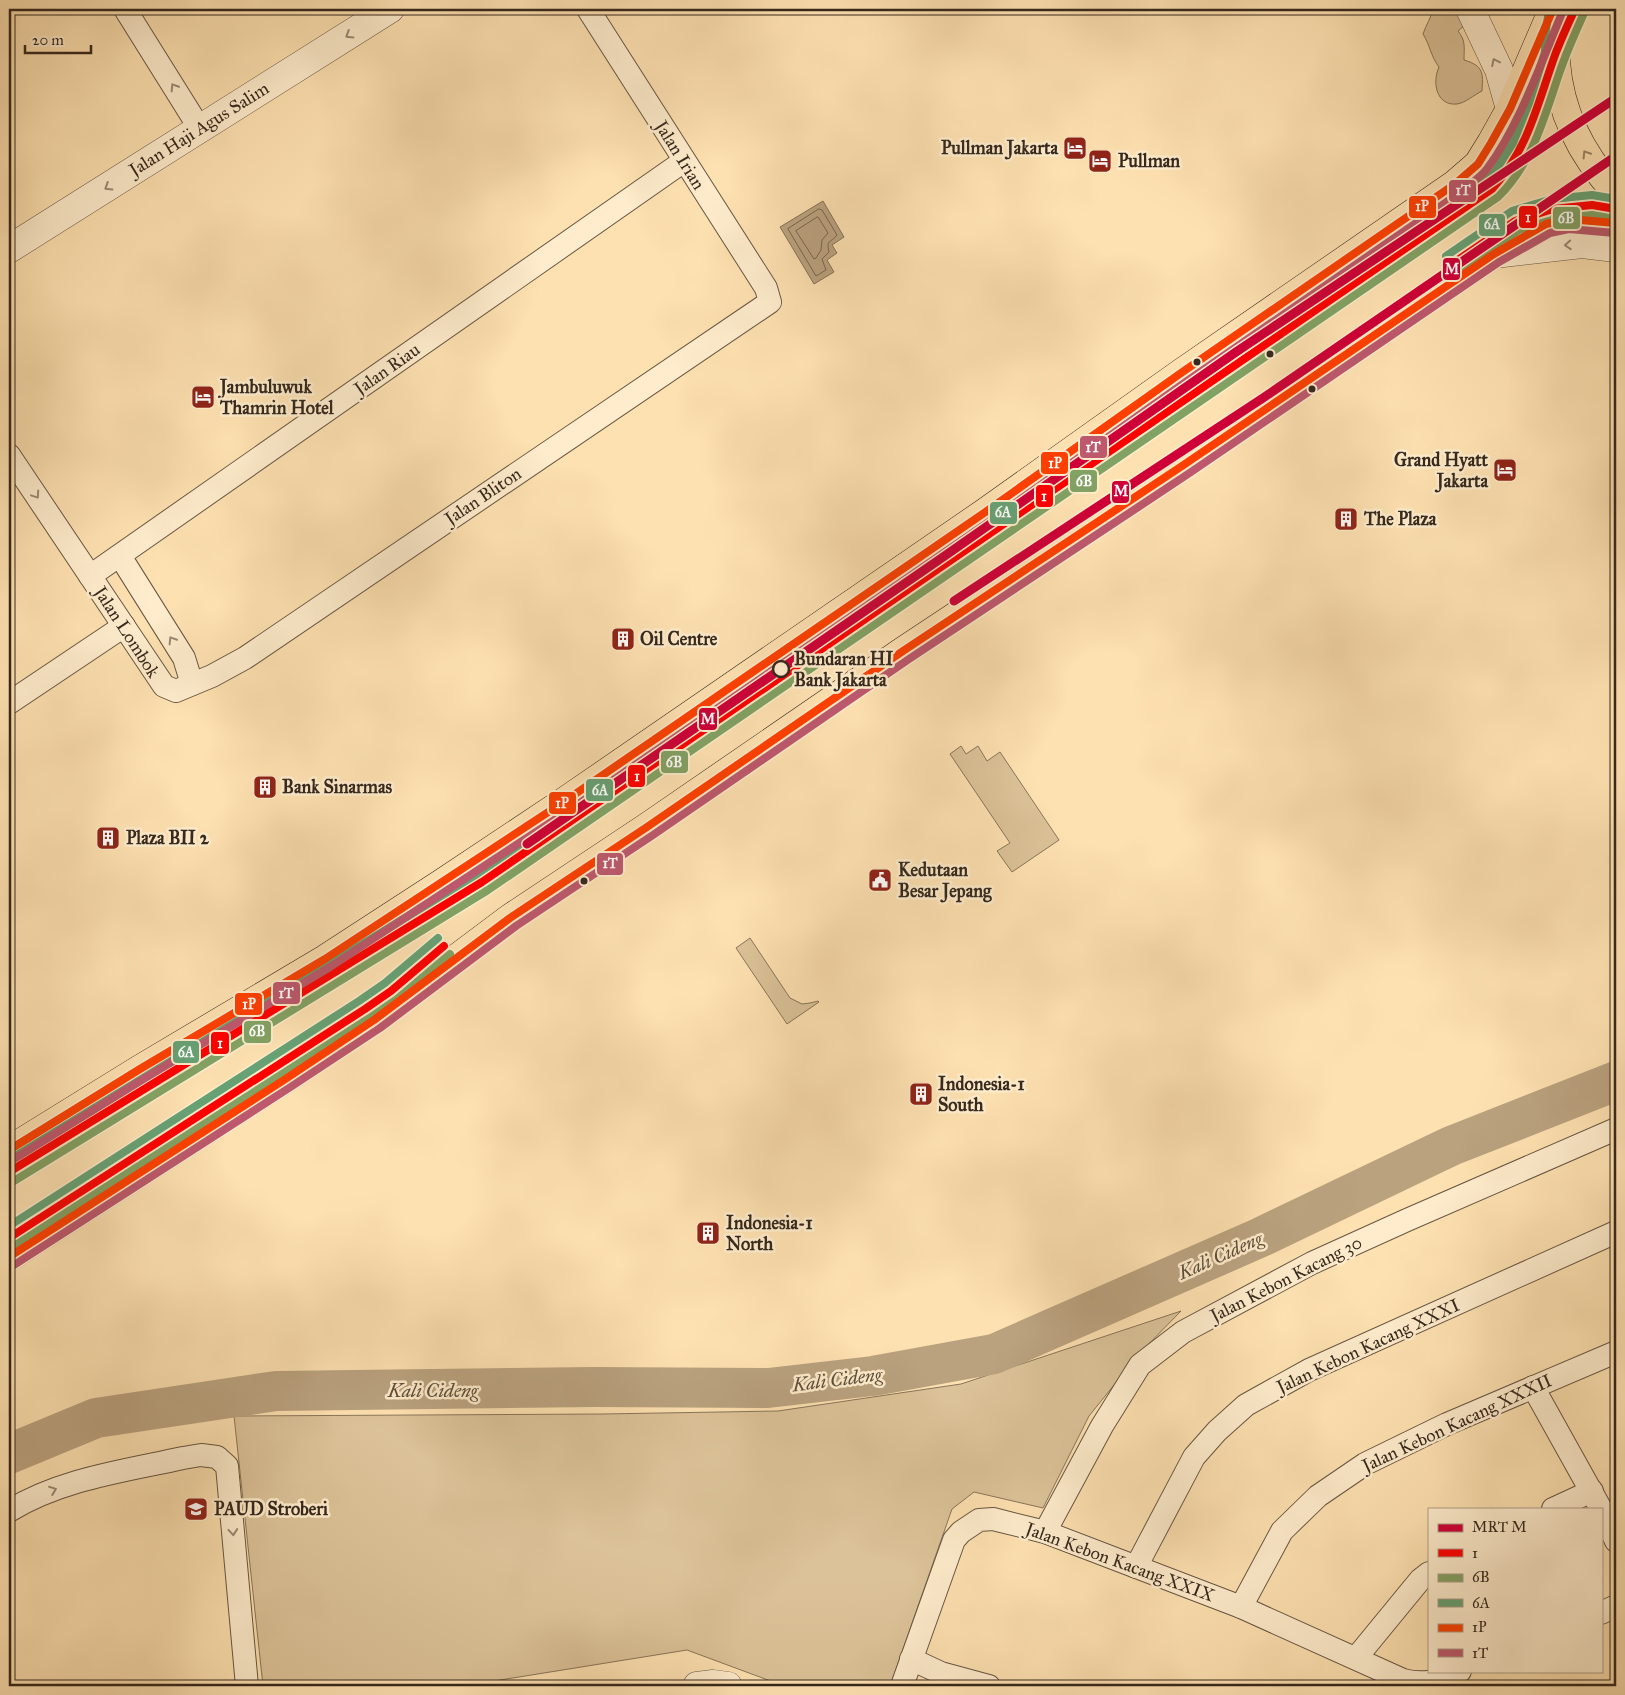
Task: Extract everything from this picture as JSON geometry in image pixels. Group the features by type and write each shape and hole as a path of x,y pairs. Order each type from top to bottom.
{"main road":[{"path":"9,1150 140,1069 325,959 573,796 984,514 1181,373 1455,184 1478,164 1510,109 1553,9"},
{"path":"1559,9 1555,54 1558,81 1564,107 1573,132 1586,156 1602,178 1616,192"},
{"path":"9,1257 374,1020 510,918 918,640 1182,466 1494,254 1546,224 1568,219 1616,223"}],"street":[{"path":"125,9 200,129"},
{"name":"Jalan Haji Agus Salim","path":"9,249 390,9"},
{"name":"Jalan Irian","path":"588,9 766,288 770,302"},
{"path":"1470,9 1499,70 1510,109"},
{"name":"Jalan Riau","path":"90,576 684,161"},
{"path":"1494,254 1582,244 1616,248"},
{"name":"Jalan Bliton","path":"192,684 212,676 245,658 770,302"},
{"name":"Jalan Lombok","path":"9,454 164,686 176,691 192,684 184,658 120,556"},
{"path":"9,703 124,626"},
{"name":"Jalan Kebon Kacang 30","path":"1045,1532 1102,1426 1140,1365 1183,1332 1312,1264 1407,1220 1616,1129"},
{"name":"Jalan Kebon Kacang XXXI","path":"1136,1567 1194,1457 1217,1431 1246,1405 1308,1370 1616,1232"},
{"name":"Jalan Kebon Kacang XXXII","path":"1241,1607 1282,1531 1318,1496 1364,1464 1447,1424 1616,1352"},
{"path":"1533,1386 1598,1503 1560,1508"},
{"path":"9,1511 48,1491 73,1483 183,1458 201,1455 216,1457 227,1466 247,1686"},
{"path":"1602,1511 1616,1541"},
{"name":"Jalan Kebon Kacang XXIX","path":"902,1686 954,1540 961,1532 979,1520 993,1519 1045,1532 1241,1607 1415,1684 1429,1683 1457,1672"},
{"path":"1356,1658 1420,1580 1428,1574"},
{"path":"1602,1612 1616,1606"},
{"path":"911,1659 941,1673 989,1686"}],"shaded area":[{"path":"1433,9 1467,9 1465,25 1458,31 1463,41 1464,60 1471,62 1481,71 1482,91 1457,104 1450,104 1444,101 1440,97 1436,86 1439,67 1423,34"},
{"path":"961,746 966,754 978,746 987,761 1000,752 1059,840 1012,872 997,851 1010,843 950,754"},
{"path":"750,938 790,998 802,1004 819,1002 787,1024 736,948"},
{"path":"1181,1311 1139,1354 1089,1416 1043,1508 974,1492 952,1509 890,1686 784,1686 687,1650 463,1686 263,1686 234,1416 778,1411 961,1384"}],"water":[{"path":"823,201 844,237 832,245 837,253 827,260 834,272 814,284 780,227"}],"waterway":[{"name":"Kali Cideng","path":"9,1454 96,1418 276,1391 594,1387 768,1388 873,1376 994,1354 1259,1238 1451,1146 1616,1081"}],"metro line":[{"name":"M","path":"527,844 1236,352 1616,98"},
{"name":"M","path":"954,601 1263,398 1616,156"}],"transit line":[{"name":"6A","path":"9,1160 477,874 1486,181 1494,173 1513,143 1529,103 1545,52 1549,9"},
{"name":"1P","path":"9,1150 140,1069 325,959 565,801 984,513 1181,373 1455,184 1478,164 1491,143 1510,109 1553,9"},
{"name":"1","path":"9,1172 482,882 1492,189 1505,174 1515,158 1531,125 1557,49 1575,9"},
{"name":"1T","path":"14,1159 330,967 571,809 990,521 1187,381 1461,192 1487,169 1499,152 1529,94 1562,13"},
{"name":"6B","path":"14,1181 488,890 1498,197 1520,170 1536,140 1565,58 1584,13"},
{"name":"6A","path":"1446,256 1512,211 1552,199 1592,195 1616,199"},
{"name":"1","path":"1452,264 1515,221 1553,209 1592,205 1616,209"},
{"name":"6B","path":"1458,272 1519,230 1555,219 1592,215 1614,219"},
{"name":"1P","path":"9,1257 374,1020 510,918 1494,254 1546,224 1568,219 1616,223"},
{"name":"1T","path":"14,1265 380,1028 516,926 653,835 909,659 1188,474 1499,262 1550,233 1569,229 1615,233"},
{"name":"6A","path":"9,1226 359,1001 385,983 438,938"},
{"name":"1","path":"9,1238 365,1009 391,991 444,946"},
{"name":"6B","path":"14,1246 371,1017 397,999 450,954"}],"place":[{"name":"Pullman Jakarta","path":"1075,148"},
{"name":"Pullman","path":"1100,161"},
{"name":"Jambuluwuk Thamrin Hotel","path":"203,397"},
{"name":"Grand Hyatt Jakarta","path":"1505,470"},
{"name":"The Plaza","path":"1346,519"},
{"name":"Oil Centre","path":"623,639"},
{"name":"Bundaran HI Bank Jakarta","path":"781,669"},
{"name":"Bank Sinarmas","path":"265,787"},
{"name":"Plaza BII 2","path":"108,838"},
{"name":"Kedutaan Besar Jepang","path":"880,880"},
{"name":"Indonesia-1 South","path":"921,1094"},
{"name":"Indonesia-1 North","path":"708,1233"},
{"name":"PAUD Stroberi","path":"196,1509"}]}
